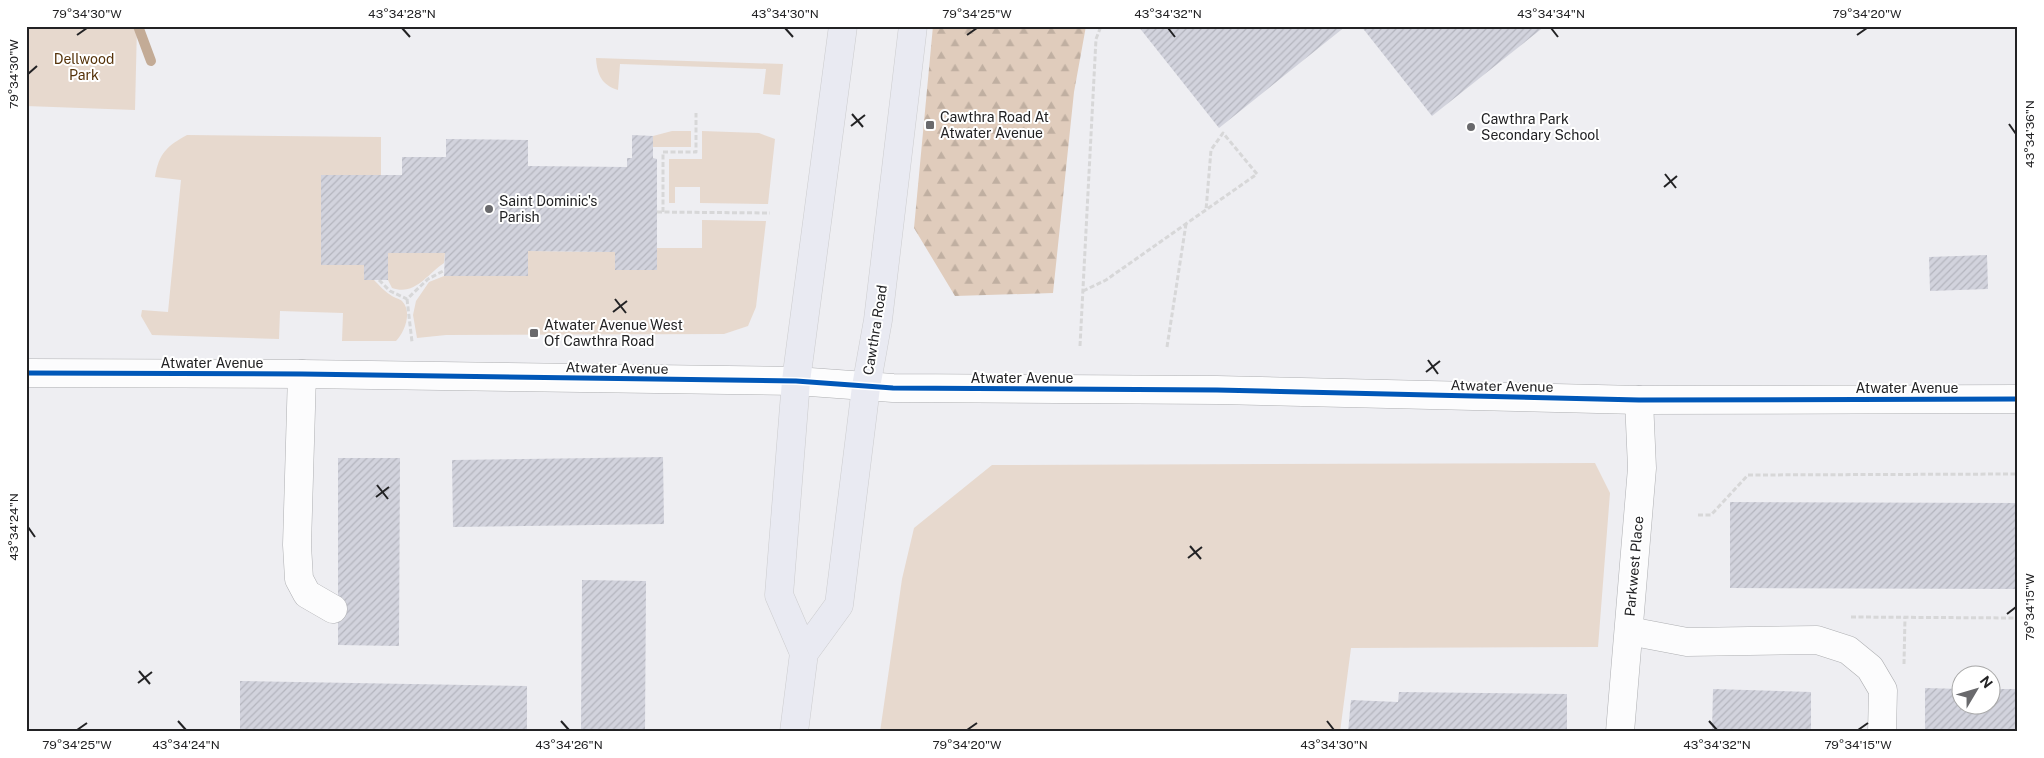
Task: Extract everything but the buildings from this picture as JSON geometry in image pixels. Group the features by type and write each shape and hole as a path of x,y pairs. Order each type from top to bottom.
{"main road":[{"path":"804,653 779,595 796,381 843,26"},
{"name":"Cawthra Road","path":"794,732 804,653 839,605 866,387 878,320 913,26"}],"street":[{"name":"Atwater Avenue","path":"26,373 302,374 796,381 866,387 1217,390 1639,400 2018,399"},
{"path":"302,374 297,545 299,579 308,594 333,609"},
{"name":"Parkwest Place","path":"1620,732 1642,468 1639,400"},
{"path":"1629,631 1686,642 1817,640 1848,650 1870,668 1883,690 1882,732"}],"path":[{"path":"1080,346 1096,39 1101,26"},
{"path":"663,212 663,152 696,152 696,113"},
{"path":"1083,291 1106,280 1206,210 1257,174 1223,133 1211,150 1206,210"},
{"path":"657,212 770,213"},
{"path":"1167,347 1186,224"},
{"path":"407,299 428,279 445,270"},
{"path":"379,280 390,291 407,299"},
{"path":"407,299 412,342"},
{"path":"1698,515 1711,515 1748,475 2018,474"}],"green space":[{"name":"Dellwood Park","path":"26,26 137,26 135,110 26,106"},
{"path":"933,26 1086,26 1074,92 1053,293 955,296 914,228"},
{"path":"596,58 783,64 780,95 763,94 766,69 620,64 618,90 608,85 601,78"},
{"path":"672,131 691,131 691,147 653,147 653,136"},
{"path":"702,131 759,133 775,139 768,204 700,203 700,187 675,187 675,203 669,203 669,159 702,159"},
{"path":"187,135 381,137 381,175 321,175 321,265 364,265 364,280 374,280 387,293 402,301 407,311 407,316 402,333 396,341 342,341 343,313 280,311 279,339 152,335 141,316 142,310 168,312 181,180 155,177 159,162 165,151"},
{"path":"702,220 766,221 756,307 748,326 724,334 446,335 417,338 413,315 416,301 429,282 444,276 528,276 528,251 615,252 615,270 656,270 656,248 702,248"},
{"path":"388,253 445,253 444,263 420,283 414,287 400,290 392,288 388,280"},
{"path":"1595,463 1610,493 1598,647 1351,648 1340,732 880,732 902,579 914,528 992,465"}],"waterway":[{"path":"138,26 151,61"}],"cycle path":[{"path":"26,373 302,374 796,381 893,388 1217,390 1639,400 2018,399"}],"place":[{"name":"Cawthra Road At Atwater Avenue","path":"930,125"},
{"name":"Cawthra Park Secondary School","path":"1471,127"},
{"name":"Saint Dominic's Parish","path":"489,209"},
{"name":"Atwater Avenue West Of Cawthra Road","path":"534,333"}]}
